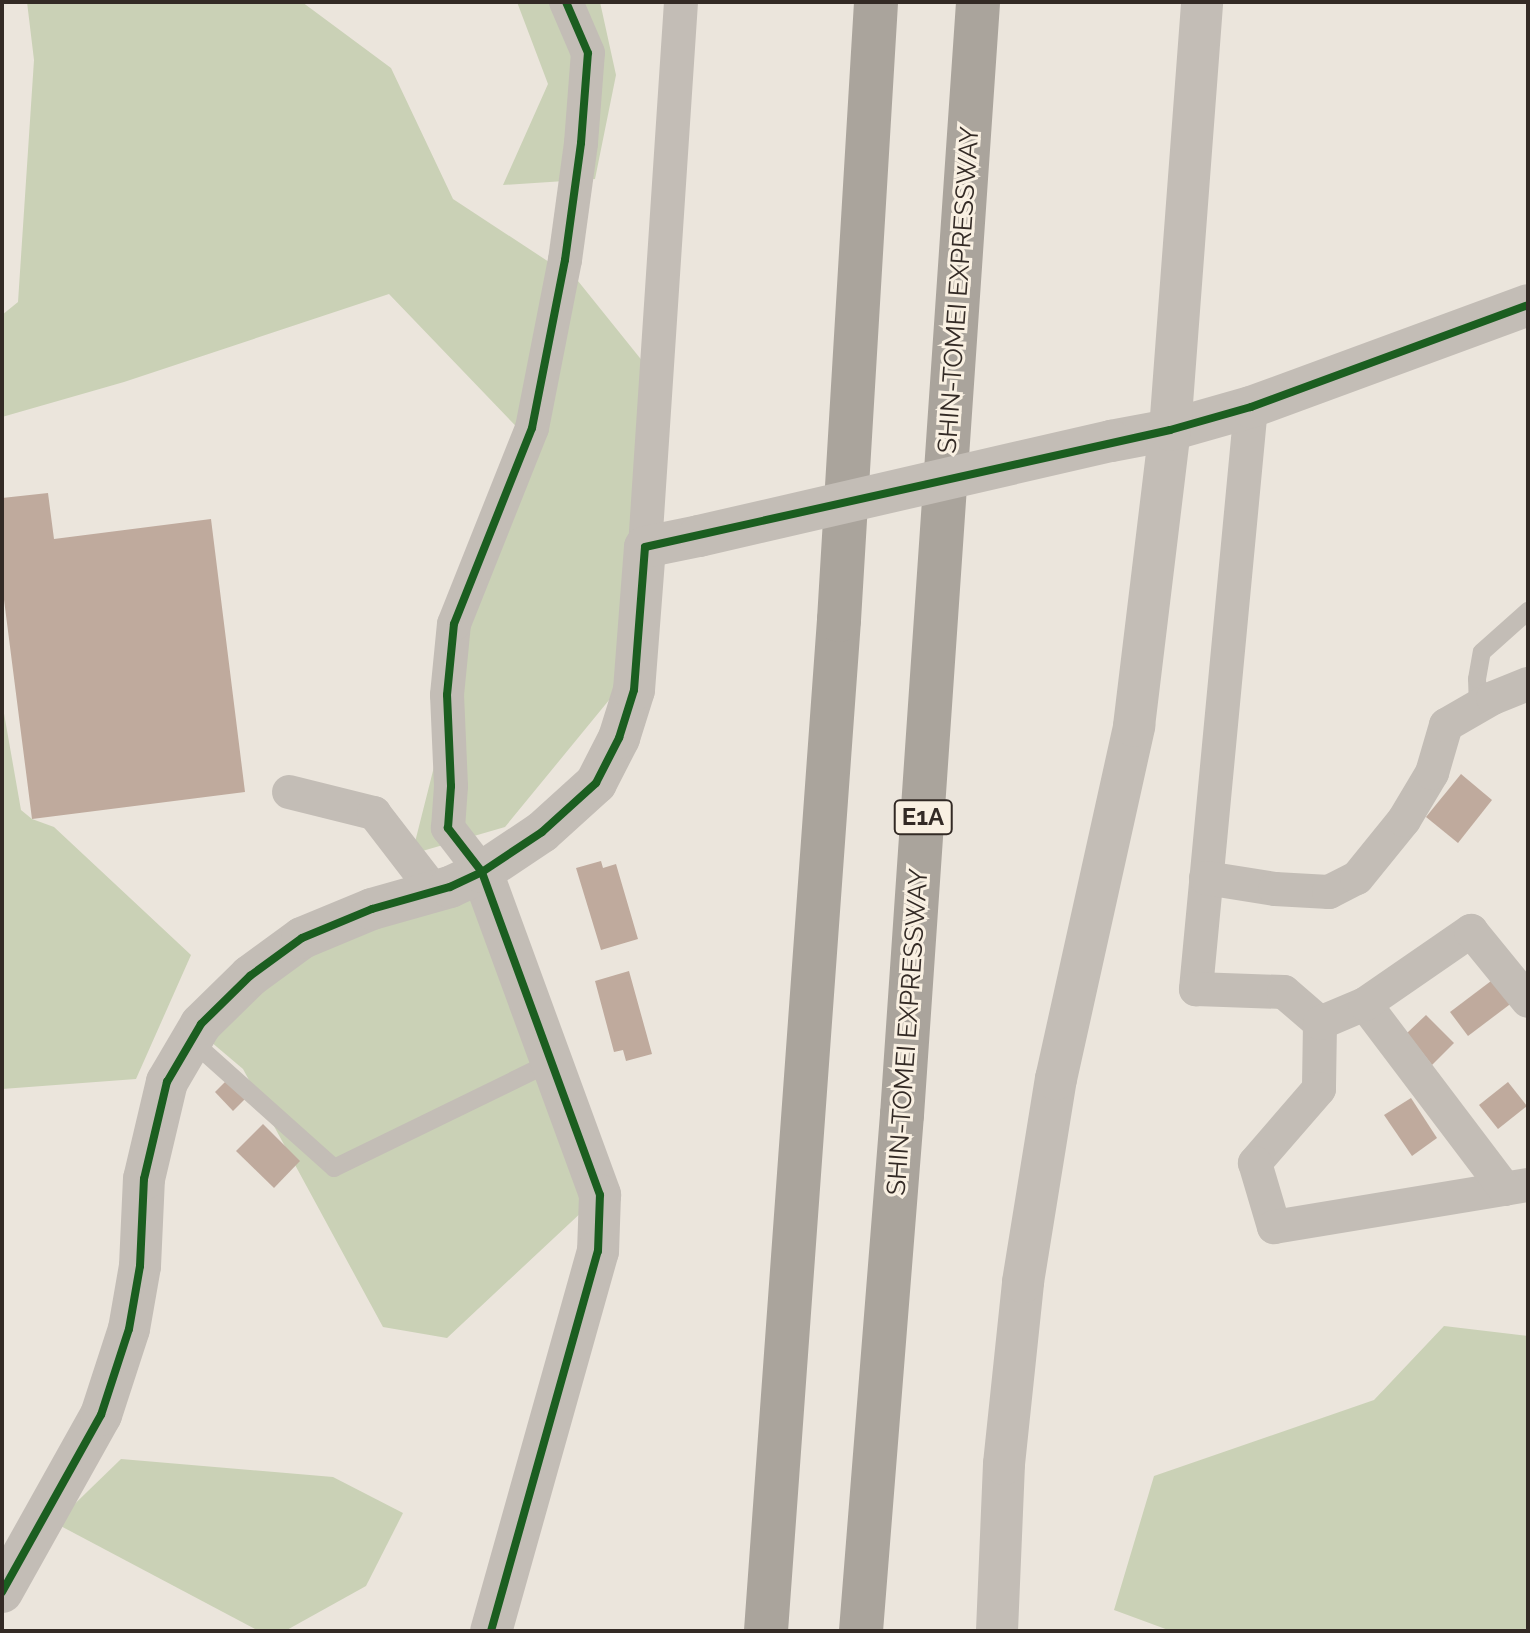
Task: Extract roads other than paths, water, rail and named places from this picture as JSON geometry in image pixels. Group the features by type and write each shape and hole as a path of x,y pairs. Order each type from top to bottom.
{"highway":[{"path":"766,1631 838,636 876,2"},
{"name":"SHIN-TOMEI EXPRESSWAY","path":"861,1631 902,1115 978,2"}],"street":[{"path":"491,1631 598,1251 600,1195 482,872 448,828 451,786 447,695 454,624 532,428 565,260 581,143 588,53 566,2"},
{"path":"2,1592 101,1415 129,1329 140,1266 144,1179 167,1082 201,1024 250,976 302,938 372,909 434,891 482,872 542,832 596,783 619,738 634,690 681,2"},
{"path":"997,1631 1004,1464 1023,1282 1056,1079 1134,726 1170,430 1202,2"},
{"path":"645,547 1170,430 1251,407 1528,305"},
{"path":"1251,407 1196,989 1284,992 1320,1023"},
{"path":"1206,878 1275,889 1329,892 1357,878 1404,820 1432,773 1446,725 1528,684"},
{"path":"289,792 374,813 434,891"},
{"path":"1320,1023 1365,1004 1471,931 1528,1001"},
{"path":"1365,1004 1517,1187"},
{"path":"1320,1023 1319,1089 1255,1163 1274,1227 1517,1187"}],"lane":[{"path":"1478,707 1477,679 1482,652 1528,611"},
{"path":"191,1040 334,1168 551,1062"}]}
